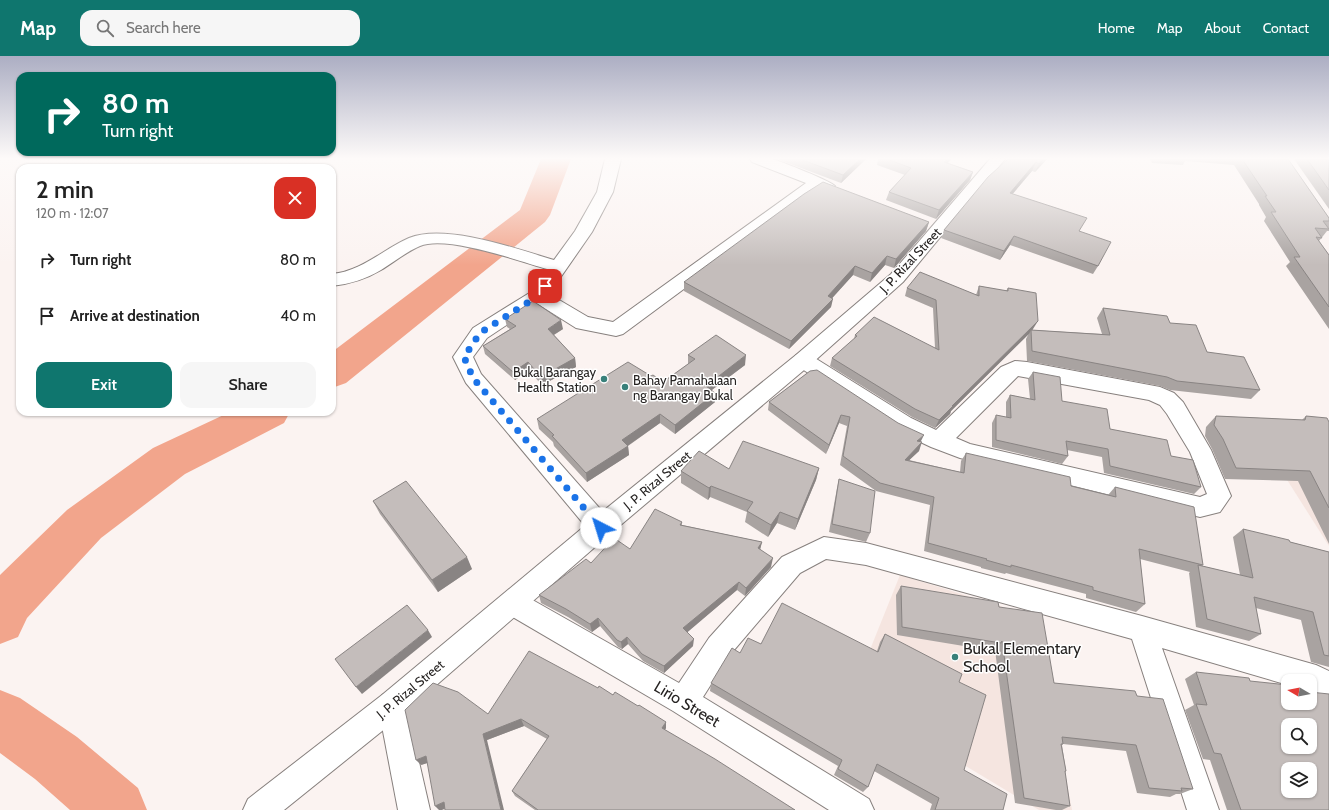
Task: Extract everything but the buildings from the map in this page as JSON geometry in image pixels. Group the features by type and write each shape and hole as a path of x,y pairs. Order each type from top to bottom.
{"street":[{"path":"601,528 473,378 464,357 480,333 538,296 583,232 604,194"},
{"path":"538,296 583,323 616,329 801,194"},
{"name":"J. P. Rizal Street","path":"259,810 392,705 456,649 803,360 897,278 933,225 963,194"},
{"path":"336,279 359,274 417,241 430,238 496,249 559,267"},
{"path":"803,360 903,424 939,441 968,452 1200,508 1212,504 1219,496 1200,450 1174,408 1167,400 1153,393 1015,368 1008,372 939,441"},
{"path":"683,701 719,647 791,565 824,548 866,554 1142,628 1316,679 1329,686"},
{"name":"Lirio Street","path":"513,603 683,701 858,810"},
{"path":"1142,628 1203,810"},
{"path":"392,705 414,810"}],"shaded area":[{"path":"1284,475 1329,480 1329,546"},
{"name":"Bukal Elementary School","path":"900,575 1036,617 1072,810 1039,810 851,697"}],"waterway":[{"path":"336,370 534,215 542,194"},
{"path":"0,620 5,605 84,524 169,461 261,416"},
{"path":"0,718 56,758 116,810"}],"place":[{"name":"Bukal Barangay Health Station","path":"604,379"},
{"name":"Bahay Pamahalaan ng Barangay Bukal","path":"625,387"},
{"name":"Bukal Elementary School","path":"955,657"}],"route":[{"path":"545,286 538,296 480,333 464,357 473,378 601,528"}]}
